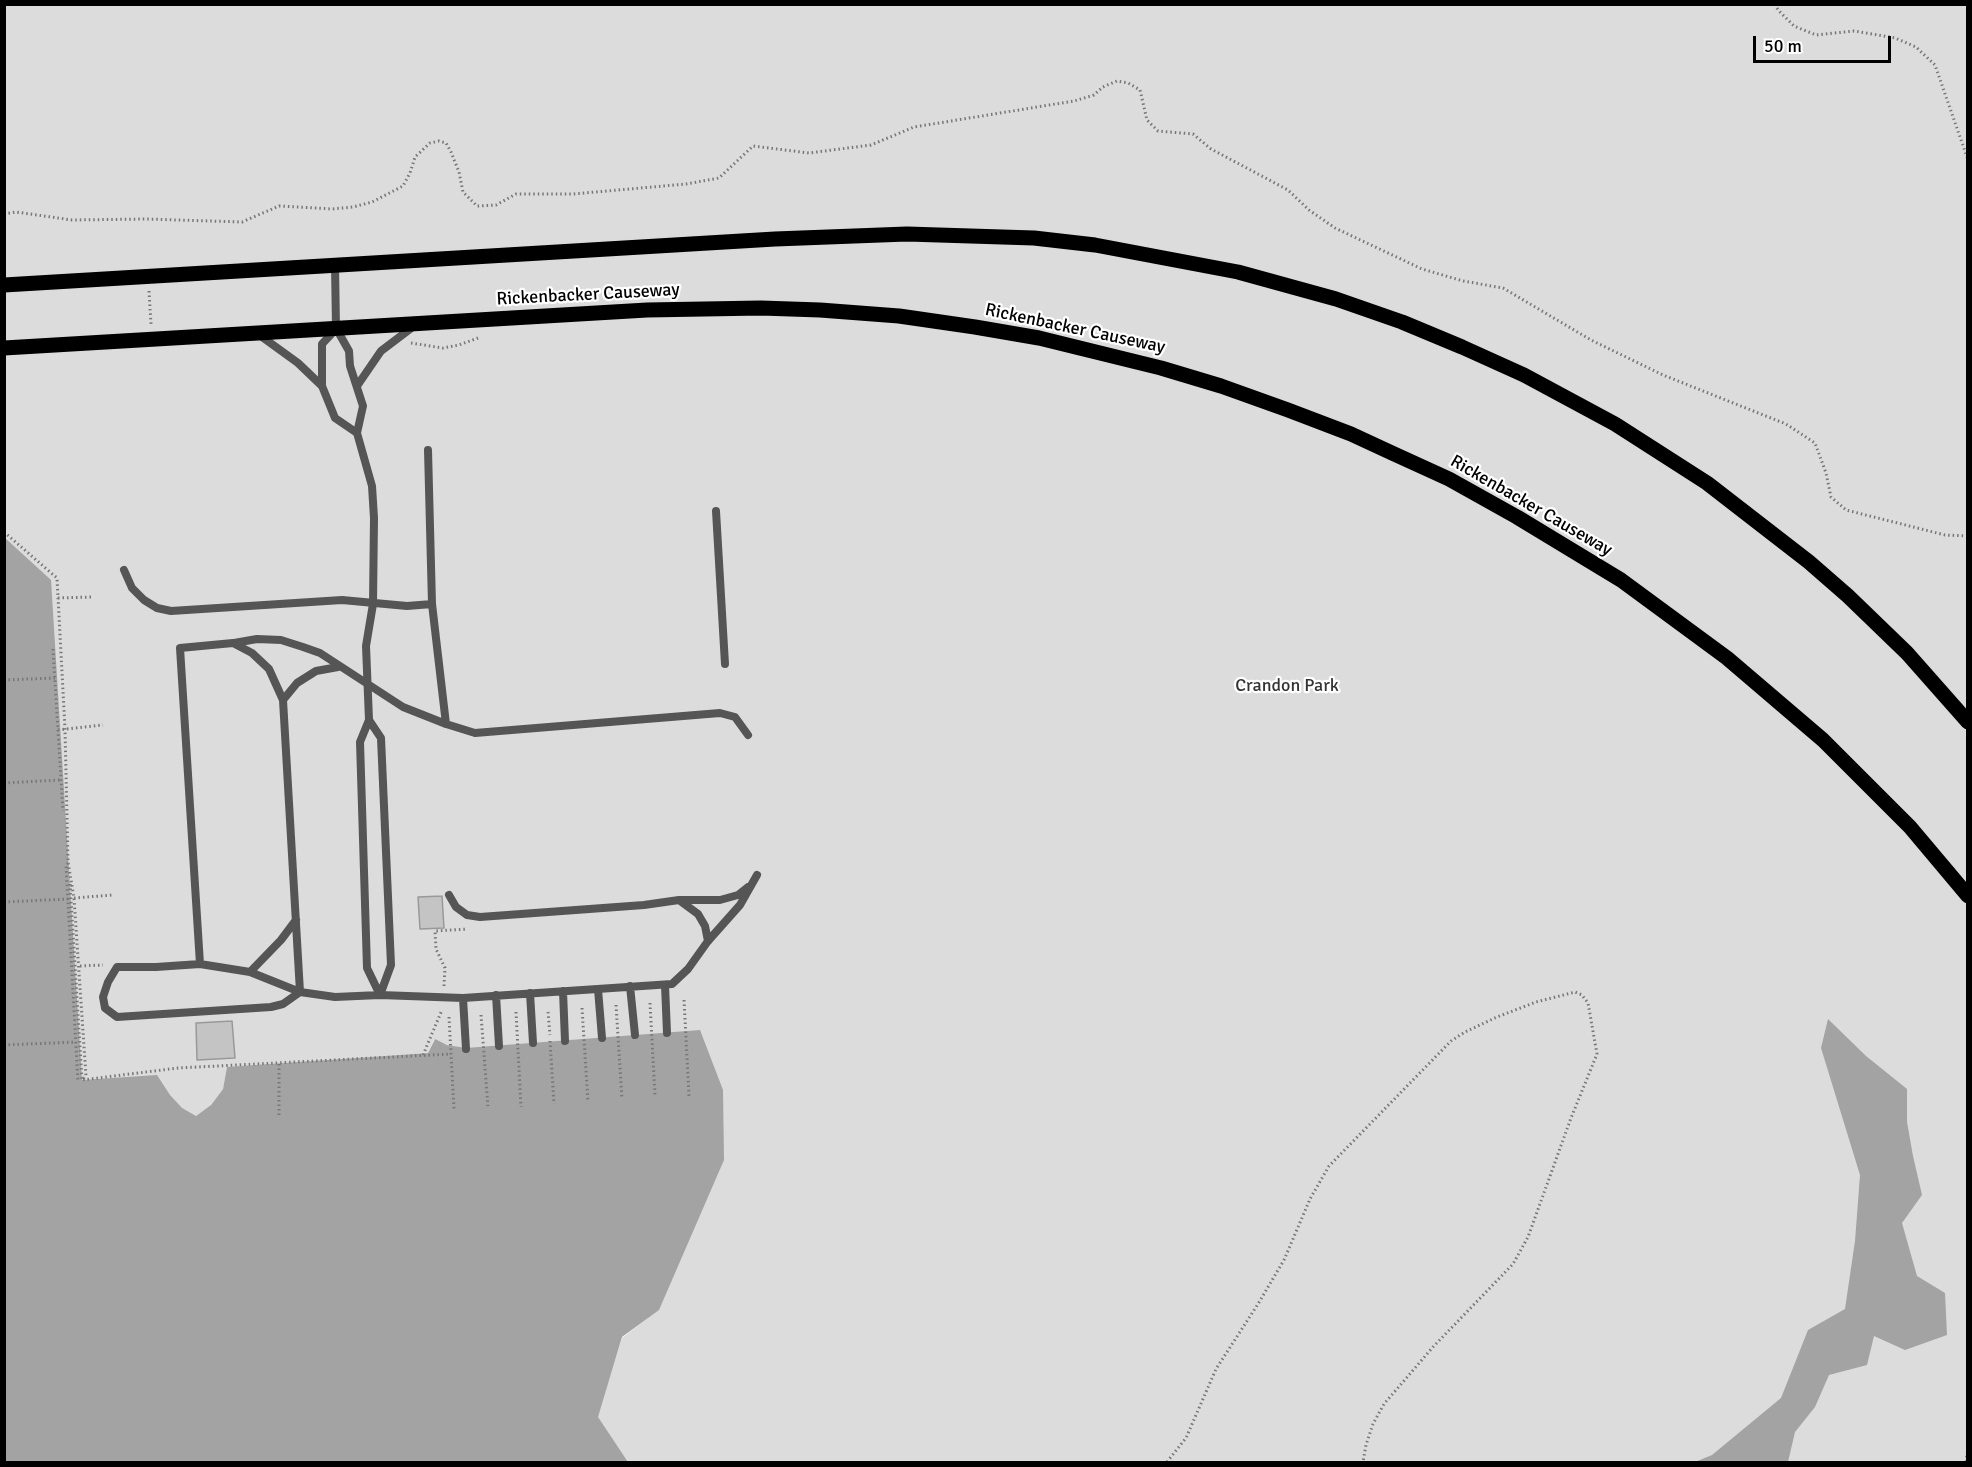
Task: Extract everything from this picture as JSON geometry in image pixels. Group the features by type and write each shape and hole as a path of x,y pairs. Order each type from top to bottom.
{"main road":[{"path":"4,285 775,239 908,234 1034,238 1095,245 1215,267 1302,289 1402,322 1503,366 1573,400 1668,457 1742,508 1840,589 1907,653 1968,722"},
{"name":"Rickenbacker Causeway","path":"4,348 697,308 820,310 899,316 1039,338 1221,386 1351,434 1449,479 1572,549 1621,580 1727,658 1823,740 1910,827 1968,896"}],"lane":[{"path":"335,265 336,328 349,351 350,366 363,406 357,433 372,486 375,555 373,604 366,646 369,720 360,742 367,968 380,995"},
{"path":"357,386 381,351 418,324"},
{"path":"336,328 322,344 322,386 335,418 357,433"},
{"path":"258,334 298,363 322,386"},
{"path":"428,450 432,604 446,724"},
{"path":"716,511 725,664"},
{"path":"124,570 132,588 144,600 157,608 171,611 342,600 407,606 432,604"},
{"path":"200,964 180,648 257,639 281,640 320,653 338,667 384,693 403,707 475,733 720,713 735,717 748,735"},
{"path":"233,643 252,653 269,669 283,700 300,992"},
{"path":"283,700 297,683 316,671 338,667"},
{"path":"369,720 381,738 391,965 380,995"},
{"path":"300,992 284,1004 271,1007 117,1017 105,1008 103,997 108,982 117,967 200,964 250,972 300,992 335,997 380,995 463,998 672,984 688,969 708,941 740,906 757,875 750,886 738,895 720,900 679,900 527,914 467,915 456,907 448,895"},
{"path":"679,900 698,914 705,926 708,941"},
{"path":"250,972 265,958 296,920"},
{"path":"664,985 667,1033"},
{"path":"630,986 635,1035"},
{"path":"598,989 602,1038"},
{"path":"563,991 565,1041"},
{"path":"530,993 533,1043"},
{"path":"496,995 499,1046"},
{"path":"463,998 466,1049"}],"path":[{"path":"1775,4 1794,26 1816,35 1854,31 1895,38 1916,47 1935,65 1968,160"},
{"path":"149,287 152,330"},
{"path":"4,532 57,578 65,729 68,862 80,1081"},
{"path":"58,598 91,597"},
{"path":"53,649 63,811"},
{"path":"4,680 55,678"},
{"path":"58,730 103,725"},
{"path":"4,783 61,780"},
{"path":"68,862 74,898 86,1076 80,1081"},
{"path":"68,862 66,865 80,1081"},
{"path":"74,898 113,895"},
{"path":"4,902 68,899"},
{"path":"423,1055 441,1015 446,968 436,950 435,932 470,929"},
{"path":"72,967 106,965 117,967"},
{"path":"1167,1462 1186,1438 1216,1369 1284,1260 1310,1199 1329,1166 1451,1041 1497,1017 1536,1002 1575,992 1582,994 1588,1003 1597,1054 1524,1245 1513,1264 1433,1347 1383,1404 1366,1445 1363,1462"},
{"path":"684,1000 689,1096"},
{"path":"650,1003 655,1096"},
{"path":"616,1005 622,1099"},
{"path":"582,1008 588,1102"},
{"path":"516,1012 521,1107"},
{"path":"548,1012 554,1104"},
{"path":"482,1015 488,1107"},
{"path":"449,1017 454,1109"},
{"path":"4,1045 76,1042"},
{"path":"80,1081 178,1068 451,1054"},
{"path":"279,1064 279,1116"},
{"path":"1966,1462 1968,1448"}],"green space":[{"name":"Crandon Park","path":"4,5 1967,5 1967,1462 628,1462 597,1417 622,1338 658,1310 723,1161 466,1049 434,1040 428,1053 227,1068 223,1089 210,1106 196,1116 81,1080 5,538"}],"shaded area":[{"path":"4,537 51,580 82,1080 157,1075 182,1108 196,1116 211,1105 223,1089 227,1067 428,1053 435,1039 447,1045 466,1048 700,1030 723,1090 724,1160 659,1310 622,1337 598,1417 628,1462 5,1462"},
{"path":"1828,1019 1866,1056 1907,1089 1907,1122 1922,1195 1902,1223 1917,1276 1945,1293 1947,1335 1905,1350 1874,1336 1867,1365 1829,1375 1815,1407 1795,1432 1788,1462 1695,1462 1712,1455 1781,1398 1808,1330 1845,1309 1855,1241 1860,1175 1821,1048"}],"building":[{"path":"442,896 444,928 420,929 418,897"},
{"path":"232,1021 235,1058 197,1060 196,1023"}]}
